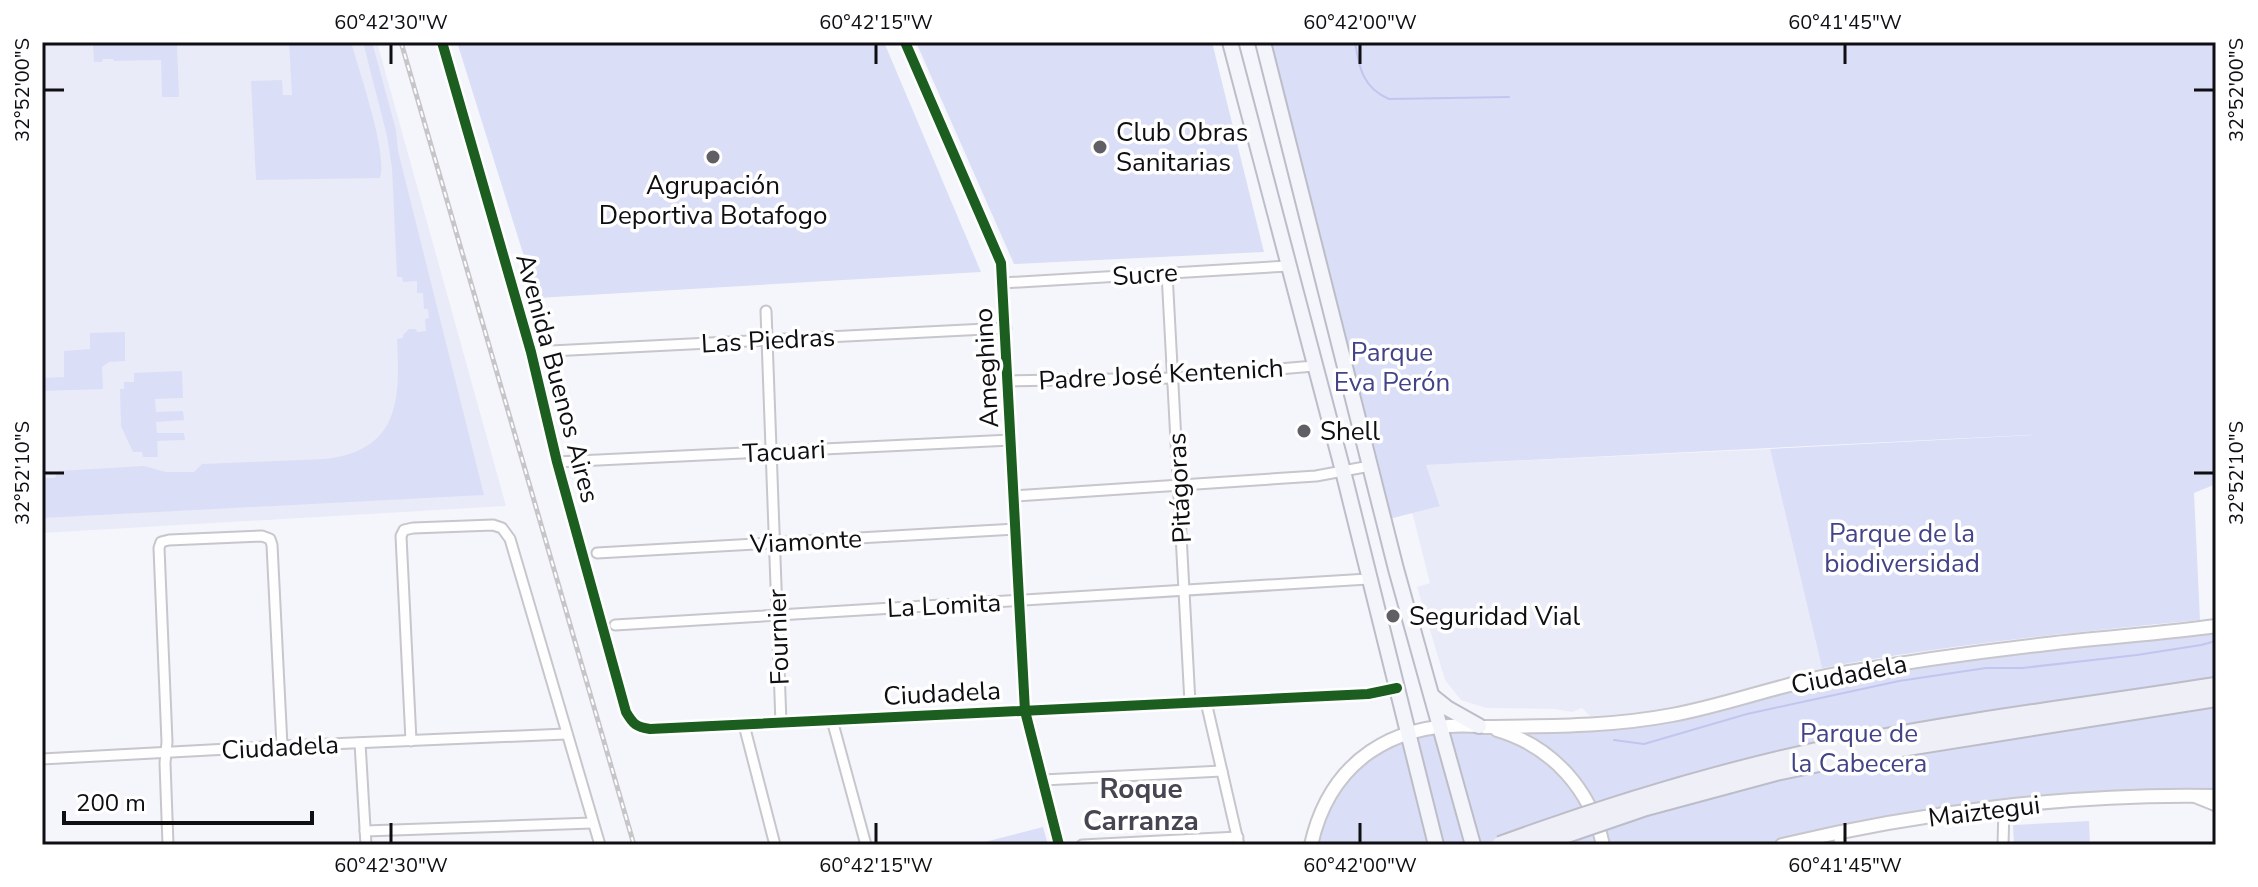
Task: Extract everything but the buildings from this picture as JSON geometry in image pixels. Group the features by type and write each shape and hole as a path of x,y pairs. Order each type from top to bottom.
{"highway":[{"path":"1500,845 1639,797 1811,753 1959,726 2216,686"},
{"path":"1535,845 1646,807 1843,757 2216,698"}],"main road":[{"path":"1230,42 1343,471 1436,845"},
{"path":"1263,42 1370,466 1473,845"},
{"name":"Ciudadela","path":"1311,845 1323,807 1350,769 1377,748 1408,732 1439,725 1579,726 1622,723 1674,715 1832,675 1891,665 2216,626"},
{"path":"1432,696 1447,708 1481,726 1534,745 1563,769 1592,809 1603,845"},
{"name":"Maiztegui","path":"1782,845 1839,838 2004,808 2095,800 2216,796"}],"street":[{"name":"Avenida Buenos Aires","path":"442,42 531,352 557,462 626,712 633,724"},
{"name":"Ameghino","path":"905,42 1001,263 1025,711 1059,845"},
{"name":"Sucre","path":"1003,283 1288,266"},
{"name":"Pitágoras","path":"1167,273 1190,703"},
{"name":"Fournier","path":"766,311 781,723"},
{"name":"Las Piedras","path":"531,352 1006,328"},
{"name":"Padre José Kentenich","path":"1009,381 1173,378 1314,366"},
{"name":"Tacuari","path":"557,462 1011,440"},
{"path":"1014,496 1316,476 1370,466"},
{"path":"411,741 401,536 404,530 426,527 493,525 502,528 510,539 600,845"},
{"name":"Viamonte","path":"597,553 1016,529"},
{"path":"168,845 161,542 262,536 270,539 282,746"},
{"name":"La Lomita","path":"615,625 1368,579"},
{"name":"Ciudadela","path":"633,724 650,729 744,725 1368,694 1397,688"},
{"path":"1082,845 1238,841 1206,702"},
{"path":"832,720 866,845"},
{"path":"744,725 775,845"},
{"name":"Ciudadela","path":"42,759 566,734"},
{"path":"360,743 366,845"},
{"path":"1043,780 1222,771"},
{"name":"Maiztegui","path":"2189,795 2216,806"},
{"path":"2003,845 2004,808"},
{"path":"365,831 592,823"}],"shaded area":[{"path":"42,42 377,42 506,506 42,533"},
{"path":"1770,449 1822,668 1646,714 1590,716 1582,708 1572,712 1486,708 1461,700 1445,680 1417,587 1430,583 1412,512 1440,505 1425,465"}],"green space":[{"path":"93,42 177,45 179,97 162,97 161,60 103,59 102,62 94,62 93,45 88,45"},
{"path":"289,42 351,42 380,150 380,178 256,180 251,81 282,80 283,95 292,95"},
{"path":"363,42 372,42 396,130 398,151 484,495 42,518 42,473 45,478 55,478 58,471 144,466 166,472 194,472 202,464 325,459 350,454 382,433 395,401 397,339 403,338 409,329 426,331 425,319 429,318 428,309 424,309 423,293 417,293 417,281 403,282 402,277 397,277 392,168"},
{"name":"Agrupación Deportiva Botafogo","path":"457,42 884,42 981,272 537,298"},
{"name":"Club Obras Sanitarias","path":"916,42 1212,42 1264,252 1014,264"},
{"path":"1267,42 2216,42 2216,484 2194,493 2200,620 1963,646 1822,668 1770,449 2051,434 1426,465 1440,506 1389,519"},
{"path":"125,332 125,361 109,362 102,367 103,389 42,391 42,378 64,377 64,351 90,349 90,333"},
{"path":"182,371 183,398 155,399 156,412 183,411 184,420 156,422 157,433 184,433 185,440 157,441 158,457 143,457 142,452 133,452 121,426 120,389 124,389 124,382 134,382 134,373"},
{"name":"Parque de la Cabecera","path":"2216,626 2216,796 2042,804 1782,845 1473,845 1441,737 1451,724 1622,723 1832,675"},
{"path":"1433,731 1465,845 1441,845 1414,735"},
{"path":"1408,732 1436,845 1311,845 1350,769"},
{"path":"2089,821 2090,845 2014,845 2013,825"},
{"path":"1043,827 1048,845 973,845"}],"waterway":[{"path":"1355,42 1358,60 1368,83 1389,99 1509,97"},
{"path":"1614,740 1644,744 1747,714 1899,681 1986,668 2022,668 2137,655 2216,641"}],"railway":[{"path":"401,42 634,845"}],"cycle path":[{"path":"442,42 531,352 557,462 626,712 635,724 650,729 1368,694 1397,688"},
{"path":"905,42 1001,263 1025,711 1059,845"}],"place":[{"name":"Club Obras Sanitarias","path":"1100,147"},
{"name":"Agrupación Deportiva Botafogo","path":"713,157"},
{"name":"Shell","path":"1304,431"},
{"name":"Seguridad Vial","path":"1393,616"}],"district":[{"name":"Roque Carranza","path":"1141,804"}],"park label":[{"name":"Parque Eva Perón","path":"1392,367"},
{"name":"Parque de la biodiversidad","path":"1902,548"}]}
